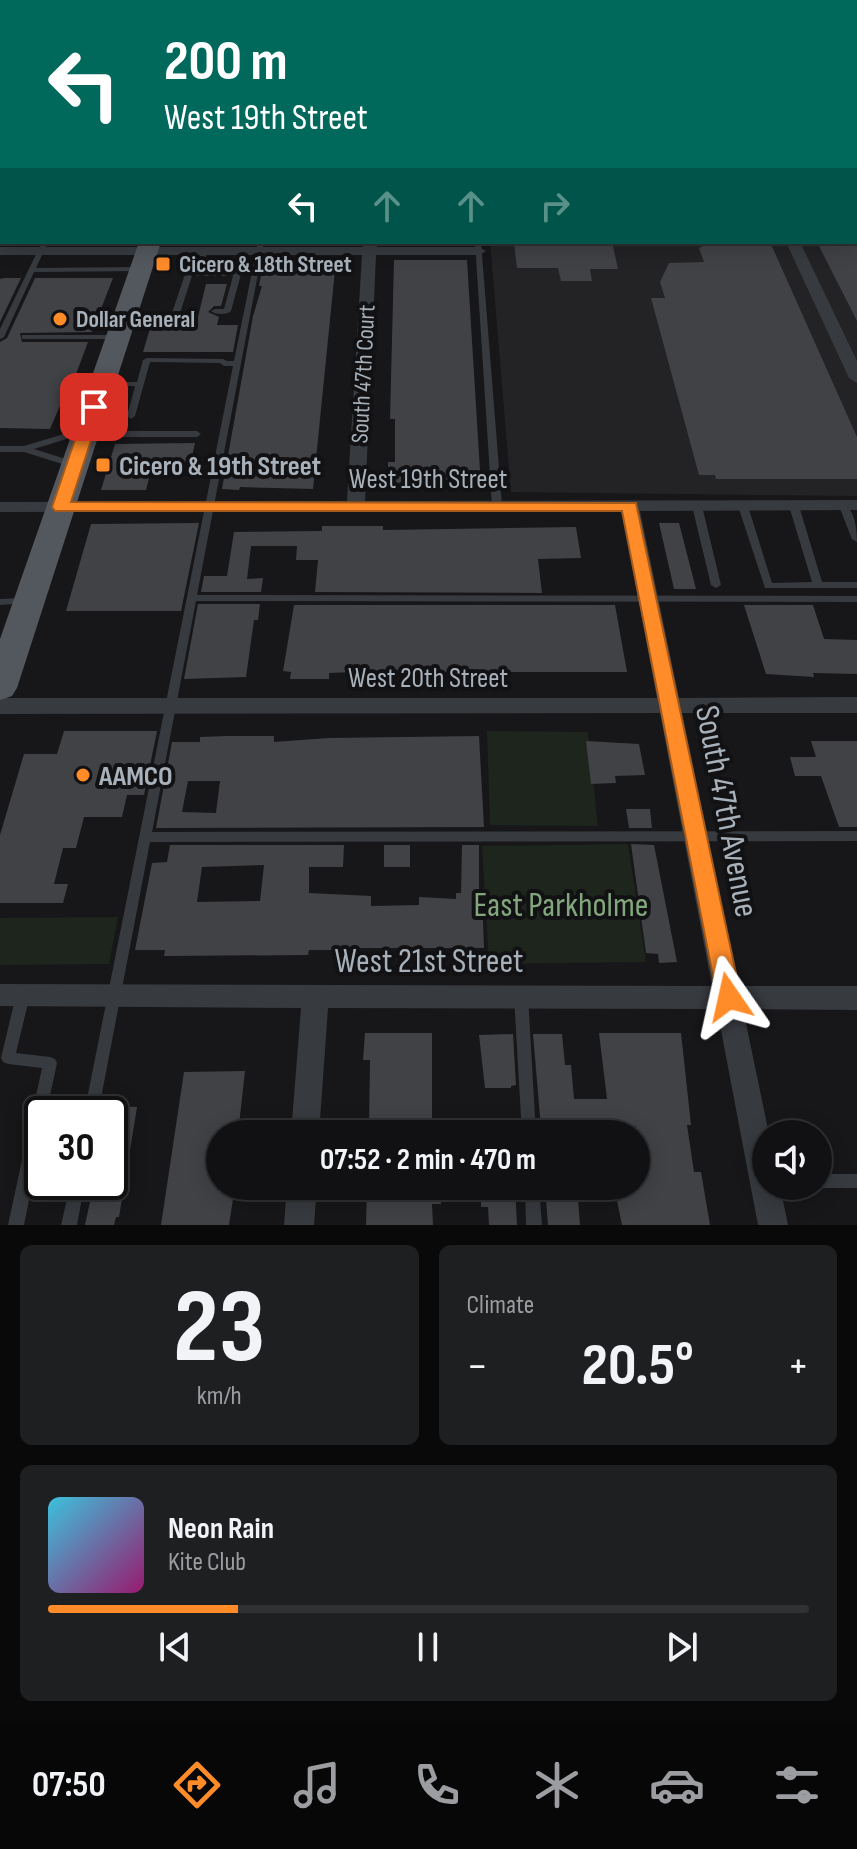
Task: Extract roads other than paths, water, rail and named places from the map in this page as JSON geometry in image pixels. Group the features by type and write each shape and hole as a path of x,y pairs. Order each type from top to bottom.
{"main road":[{"path":"2,675 15,602 61,507 146,254"}],"street":[{"path":"794,244 857,378"},
{"path":"0,251 43,247 146,254 196,248 479,246"},
{"name":"South 47th Court","path":"356,506 369,247"},
{"name":"South 47th Avenue","path":"630,506 753,1120"},
{"name":"West 19th Street","path":"0,507 850,506"},
{"name":"West 20th Street","path":"0,706 857,705"},
{"name":"West 21st Street","path":"11,995 857,998"},
{"path":"306,1120 315,996"},
{"path":"299,1225 301,1200"},
{"name":"South 47th Avenue","path":"769,1200 773,1225"}],"lane":[{"path":"479,246 497,506"},
{"path":"0,337 43,247"},
{"path":"94,1096 261,247"},
{"path":"196,248 199,274"},
{"path":"32,270 146,254"},
{"path":"176,313 189,274 237,274 227,311 215,311"},
{"path":"25,337 118,337"},
{"path":"131,416 147,360 238,363"},
{"path":"102,385 140,384"},
{"path":"0,449 25,449 86,432 197,434"},
{"path":"25,449 75,465"},
{"path":"697,506 716,585"},
{"path":"743,506 768,586 857,585"},
{"path":"794,506 818,585"},
{"path":"850,506 857,539"},
{"path":"192,598 857,599"},
{"path":"144,837 857,836"},
{"path":"11,995 4,1058 50,1063 16,1225"},
{"path":"521,996 528,1120"},
{"path":"832,1181 857,1181"},
{"path":"69,1225 74,1200"},
{"path":"533,1200 534,1225"}],"place":[{"name":"Cicero & 18th Street","path":"163,264"},
{"name":"Dollar General","path":"60,319"},
{"name":"Cicero & 19th Street","path":"103,465"},
{"name":"AAMCO","path":"83,775"}],"park label":[{"name":"East Parkholme","path":"561,904"}]}
